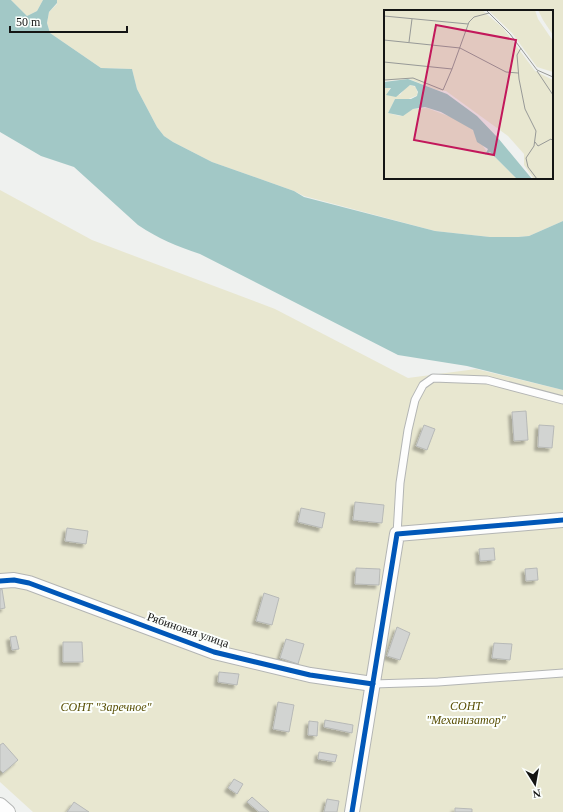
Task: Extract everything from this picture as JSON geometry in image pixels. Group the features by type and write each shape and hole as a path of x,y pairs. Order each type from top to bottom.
{"street":[{"path":"352,812 398,534 563,520"},
{"name":"Рябиновая улица","path":"0,581 14,580 29,583 214,652 310,676 373,684"},
{"path":"0,805 8,812"}],"lane":[{"path":"398,534 400,483 408,430 415,400 422,385 433,378 487,380 563,400"},
{"path":"373,684 438,682 563,672"}],"green space":[{"path":"11,0 43,0 37,11 27,16"},
{"path":"57,0 563,0 563,221 529,236 518,237 490,237 435,231 304,196 294,191 212,162 164,136 157,127 137,89 132,69 101,68 50,33 47,23 49,12 57,4"},
{"path":"0,190 92,240 275,309 408,378 476,369 563,390 563,812 33,812 0,782"}],"water":[{"path":"0,0 11,0 27,16 37,11 43,0 57,0 57,3 49,12 47,23 50,33 101,68 132,69 137,89 157,127 164,136 212,162 294,191 304,197 435,231 490,237 518,237 529,236 563,221 563,390 467,366 398,355 200,254 175,245 153,234 138,225 74,167 41,156 0,132"}],"building":[{"path":"526,411 528,440 514,441 512,412"},
{"path":"424,425 435,429 427,450 416,446"},
{"path":"539,425 554,426 552,448 538,447"},
{"path":"355,502 384,505 382,523 353,520"},
{"path":"301,508 325,513 322,528 298,522"},
{"path":"67,528 88,531 86,544 65,541"},
{"path":"494,548 495,560 480,561 479,549"},
{"path":"356,568 380,569 379,585 355,584"},
{"path":"537,568 538,580 526,581 525,569"},
{"path":"2,589 5,608 0,609 0,590"},
{"path":"264,593 279,598 272,625 256,621"},
{"path":"397,627 410,633 400,660 387,656"},
{"path":"16,636 19,649 12,650 10,637"},
{"path":"286,639 304,644 298,664 280,658"},
{"path":"63,642 82,642 83,662 63,662"},
{"path":"494,643 512,644 510,660 492,658"},
{"path":"219,672 239,674 237,685 218,682"},
{"path":"278,702 294,705 289,732 273,729"},
{"path":"325,720 353,725 352,733 324,727"},
{"path":"309,721 318,722 317,736 308,735"},
{"path":"3,743 18,760 3,773 0,770 0,745"},
{"path":"319,752 337,755 335,762 318,759"},
{"path":"234,779 243,784 237,794 228,788"},
{"path":"252,797 269,812 259,812 247,802"},
{"path":"327,799 339,801 337,812 324,812"},
{"path":"74,802 89,812 67,812"},
{"path":"455,808 472,809 472,812 455,812"}],"cycle path":[{"path":"352,812 397,534 563,520"},
{"path":"0,581 14,580 29,583 214,652 310,675 373,684"}],"park label":[{"name":"СОНТ \"Заречное\"","path":"106,707"},
{"name":"СОНТ \"Механизатор\"","path":"466,713"}]}
